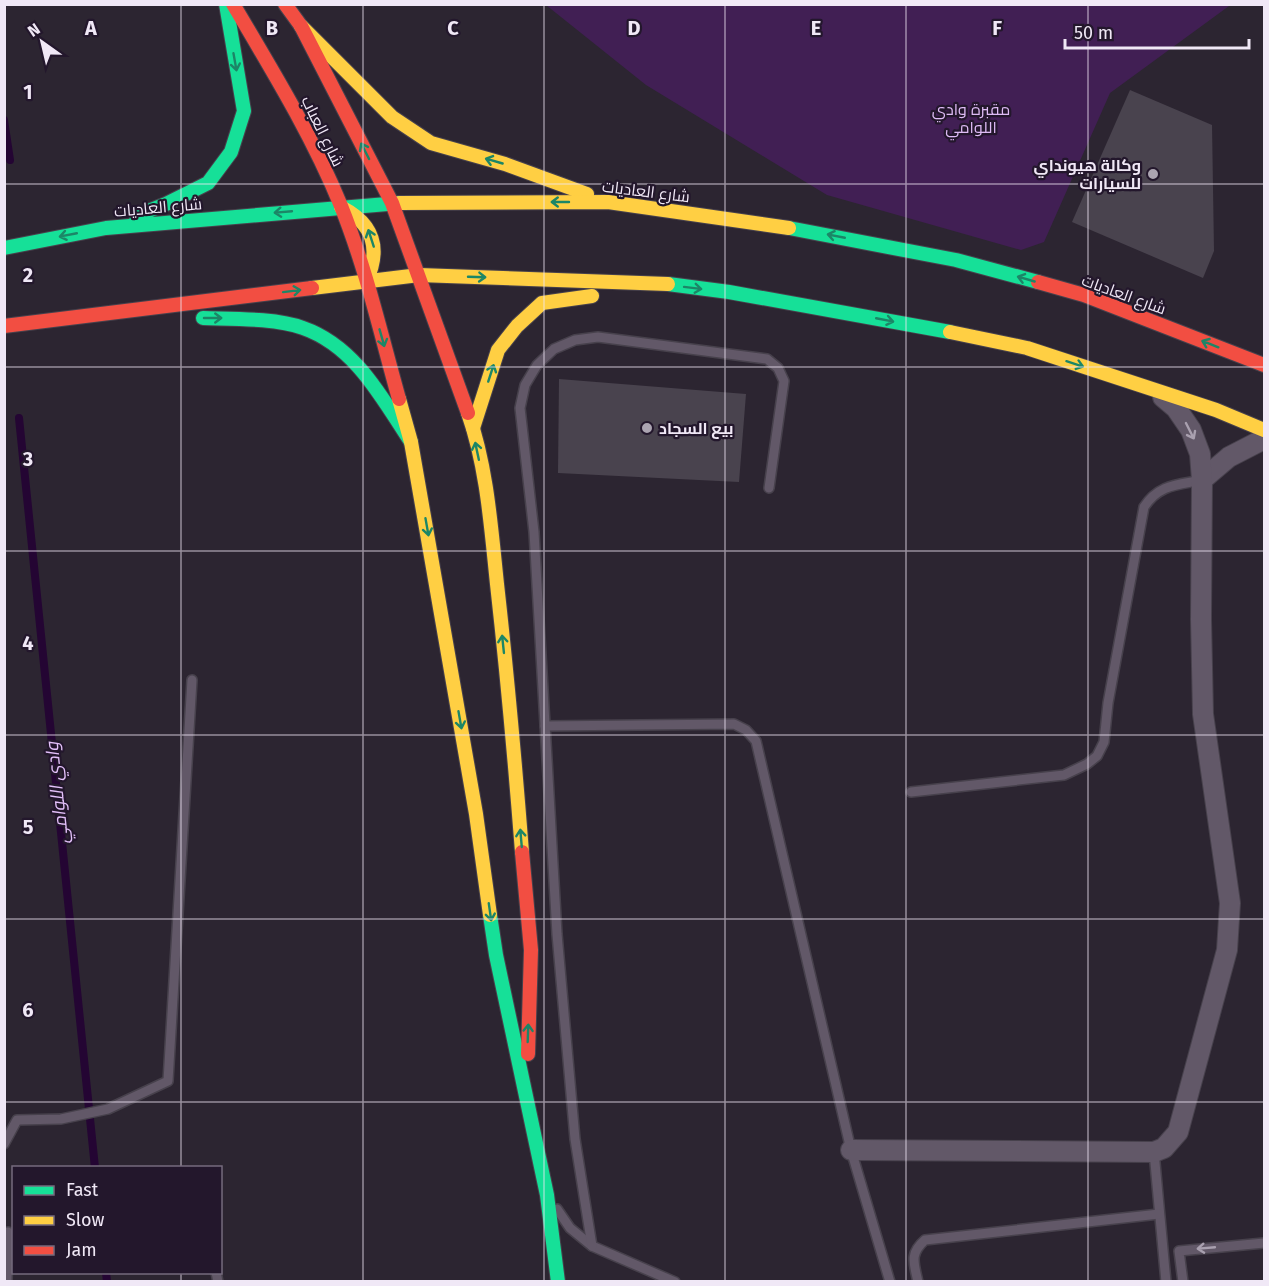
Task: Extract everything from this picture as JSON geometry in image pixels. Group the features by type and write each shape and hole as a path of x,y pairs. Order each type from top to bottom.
{"main road":[{"path":"106,228 166,204 208,183 231,152 244,111 226,4"},
{"name":"شارع العباب","path":"233,4 304,125 341,207 366,282 411,441 476,814 496,956 526,1091"},
{"name":"شارع العباب","path":"285,4 301,26 392,203 473,428 488,504 507,676 531,950 526,1091"},
{"path":"301,26 392,117 431,143 505,164 608,202"},
{"name":"شارع العاديات","path":"4,248 106,228 392,203 608,202 797,229 956,260 1084,295 1264,365"},
{"path":"388,249 384,230 385,218 392,203"},
{"path":"341,207 361,218 372,238 375,260 366,282"},
{"path":"398,262 419,275"},
{"path":"4,326 419,275 667,284 729,292 854,314 1027,348 1216,410 1264,430"},
{"path":"473,428 498,350 517,326 543,303 667,284"},
{"path":"70,317 253,319 302,327 333,342 369,378 411,441"},
{"path":"526,1091 547,1195 558,1281"}],"street":[{"path":"851,1150 1154,1152 1164,1148 1178,1132 1227,950 1230,903 1203,714 1200,454 1191,430 1176,408 1157,392"},
{"path":"1202,480 1229,457 1264,439"}],"lane":[{"path":"592,1246 575,1139 557,934 534,532 520,408 525,385 537,365 554,349 575,340 598,337 766,359 778,368 784,381 769,488"},
{"path":"911,792 1064,775 1087,764 1096,756 1104,742 1114,670 1144,507 1151,496 1161,489 1202,480"},
{"path":"4,1144 17,1120 61,1119 108,1109 168,1081 192,680"},
{"path":"545,726 734,724 747,730 756,741 851,1150 890,1281"},
{"path":"1154,1152 1166,1281"},
{"path":"547,1195 570,1228 592,1246 675,1281"},
{"path":"918,1281 913,1258 917,1248 925,1240 1159,1214"},
{"path":"7,1281 9,1232"},
{"path":"1183,1281 1179,1251 1264,1243"}],"green space":[{"name":"مقبرة وادي اللوامي","path":"546,5 1228,5 1110,93 1044,242 1021,250 827,195 646,85"}],"building":[{"name":"وكالة هيونداي للسيارات","path":"1130,90 1212,125 1214,251 1203,278 1072,222"},
{"path":"559,379 746,394 739,482 558,473"}],"waterway":[{"name":"وادي اللوامي","path":"4,120 10,160"},
{"name":"وادي اللوامي","path":"19,418 95,1166"},
{"name":"وادي اللوامي","path":"106,1274 107,1282"}],"traffic: fast":[{"path":"136,216 208,183 231,152 244,111 226,4"},
{"path":"4,248 106,228 399,203"},
{"path":"789,228 956,260 1038,282"},
{"path":"668,284 729,292 950,332"},
{"path":"203,318 280,322 321,336 338,347 366,375 411,442"},
{"path":"490,915 496,955 547,1195 558,1282"}],"traffic: slow":[{"path":"301,26 392,117 431,143 505,164 587,194"},
{"path":"399,203 608,202 789,228"},
{"path":"341,207 361,221 372,238 373,259 366,282"},
{"path":"312,288 419,275 668,284"},
{"path":"473,428 498,350 517,326 542,303 592,296"},
{"path":"950,332 1027,348 1216,410 1264,430"},
{"path":"399,399 411,442 476,814 490,915"},
{"path":"468,413 480,454 490,519 522,852"}],"traffic: jam":[{"path":"233,4 304,128 341,206 366,277 399,399"},
{"path":"285,4 301,26 392,203 468,413"},
{"path":"1038,282 1084,295 1264,365"},
{"path":"4,326 312,288"},
{"path":"522,852 531,950 528,1054"}],"place":[{"name":"وكالة هيونداي للسيارات","path":"1153,174"},
{"name":"بيع السجاد","path":"647,428"}]}
